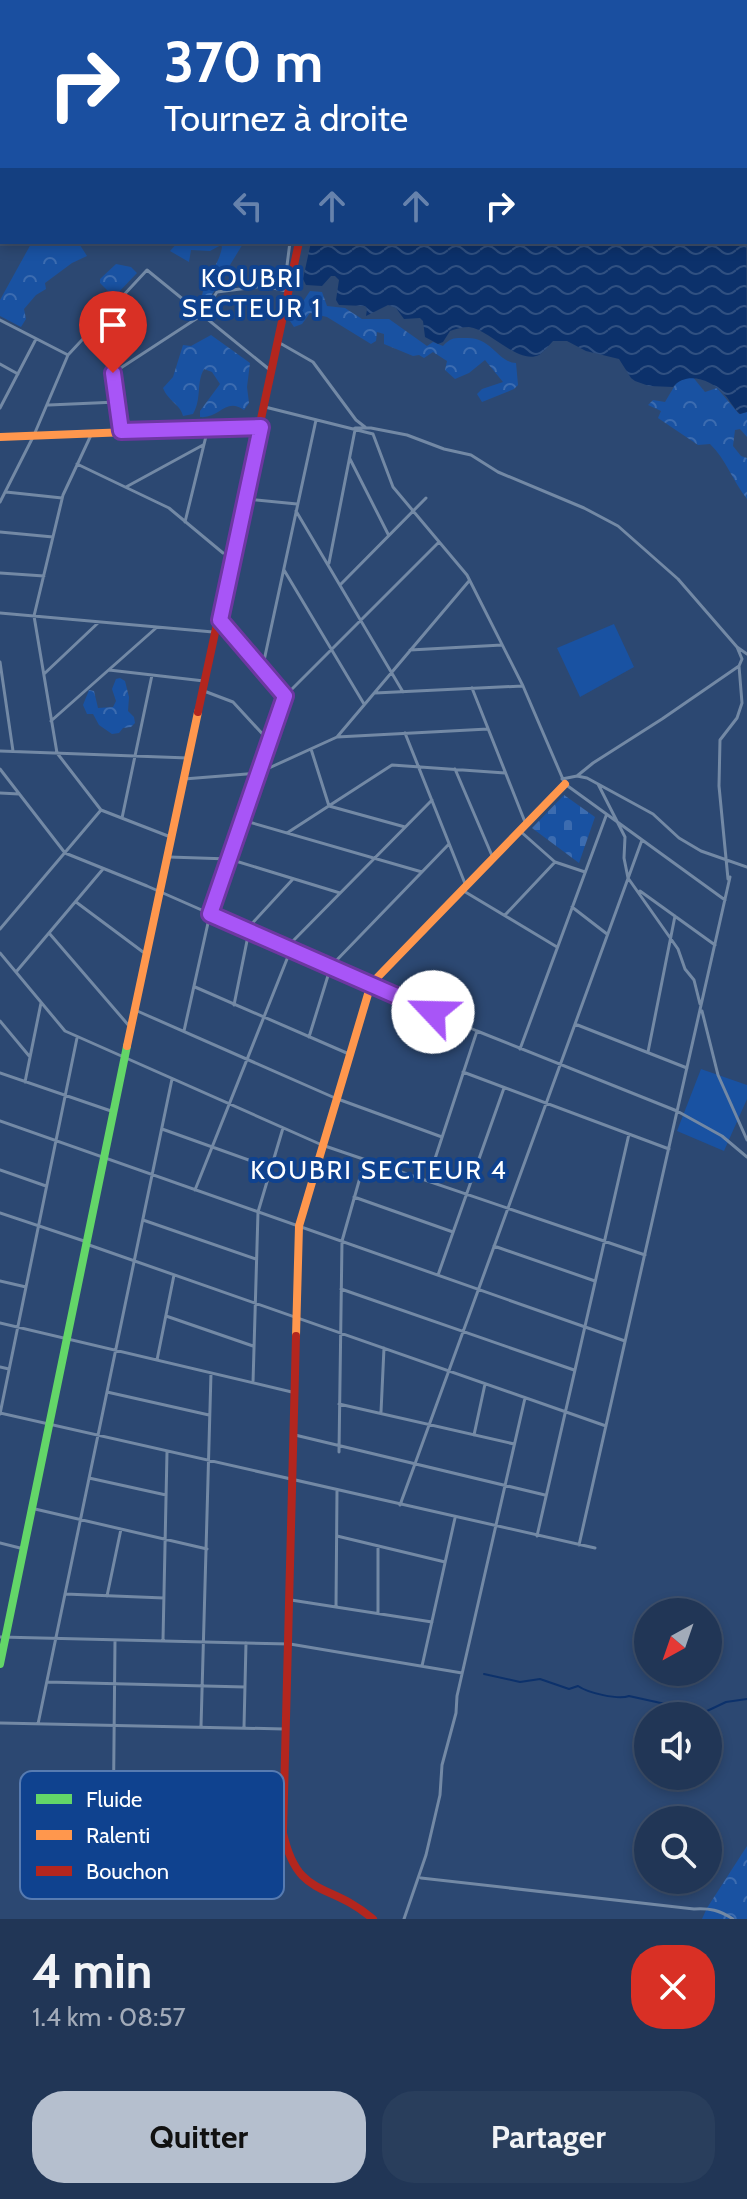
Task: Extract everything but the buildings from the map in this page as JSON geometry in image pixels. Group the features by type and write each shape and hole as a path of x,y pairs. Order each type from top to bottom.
{"main road":[{"path":"0,1664 3,1637 50,1425 146,955 298,244"},
{"path":"0,437 261,427"},
{"path":"284,1807 299,1226 371,984 564,782"},
{"path":"284,1837 292,1868 313,1887 356,1903 373,1919"}],"street":[{"path":"113,373 202,315 217,292 264,286 286,291 290,244"},
{"path":"0,502 34,435 68,355 147,270 272,372"},
{"path":"0,320 68,355"},
{"path":"91,331 113,373 121,431"},
{"path":"0,408 36,339"},
{"path":"278,342 313,362 356,420 373,434 393,487 470,579 523,686 564,782 725,900"},
{"path":"0,364 18,374"},
{"path":"47,405 117,402"},
{"path":"265,407 370,433"},
{"path":"262,670 316,420"},
{"path":"353,429 366,427 407,435 471,455 498,472 584,508 618,526 678,579 737,647 747,654"},
{"path":"185,522 208,428"},
{"path":"328,565 350,459 353,429"},
{"path":"92,433 62,498 34,616 57,753 101,810 172,837"},
{"path":"126,487 204,444"},
{"path":"350,459 389,536"},
{"path":"77,464 169,508 223,553"},
{"path":"5,492 62,498"},
{"path":"340,585 426,498"},
{"path":"246,499 298,504"},
{"path":"296,511 403,692"},
{"path":"0,532 53,537"},
{"path":"184,1031 210,914 285,696 439,542"},
{"path":"284,570 364,704"},
{"path":"0,573 44,576"},
{"path":"337,737 470,579"},
{"path":"0,613 217,632"},
{"path":"220,620 285,696"},
{"path":"44,674 99,622"},
{"path":"51,721 157,627"},
{"path":"410,650 503,645"},
{"path":"729,882 719,786 720,740 737,718 742,703 739,666 742,659 737,647"},
{"path":"0,662 13,751"},
{"path":"564,782 739,666"},
{"path":"109,670 205,686 233,702 269,741"},
{"path":"122,818 152,675"},
{"path":"374,693 523,686"},
{"path":"472,688 523,828 555,862 585,872"},
{"path":"184,779 258,773 337,737 488,729"},
{"path":"405,733 464,888 557,947"},
{"path":"311,749 329,806"},
{"path":"0,751 189,758"},
{"path":"287,833 392,765 505,773"},
{"path":"0,769 65,853 477,1031 677,1111 722,1136 747,1157"},
{"path":"455,769 493,858"},
{"path":"577,776 653,814 679,838 701,851 747,867"},
{"path":"598,784 625,837 624,858 628,880 657,917 694,980 718,1075 747,1140"},
{"path":"0,793 19,794"},
{"path":"195,1190 289,948 432,800"},
{"path":"329,806 405,827"},
{"path":"0,929 101,810"},
{"path":"520,1049 606,814"},
{"path":"242,820 422,872"},
{"path":"400,1505 642,840"},
{"path":"309,1037 331,966 449,844"},
{"path":"168,857 229,859 340,893"},
{"path":"504,916 555,862"},
{"path":"16,972 103,869"},
{"path":"579,1545 730,877"},
{"path":"234,1005 248,930 293,879"},
{"path":"635,888 715,945"},
{"path":"76,902 146,955"},
{"path":"572,907 608,935"},
{"path":"648,1052 675,916"},
{"path":"49,933 131,1028"},
{"path":"0,953 65,1031 322,1145 645,1255"},
{"path":"194,987 349,1054"},
{"path":"387,992 434,1024 456,1022"},
{"path":"25,1082 42,1003"},
{"path":"135,1010 335,1098 442,1137"},
{"path":"0,1021 30,1057"},
{"path":"575,1024 687,1068"},
{"path":"427,1181 477,1031"},
{"path":"78,1037 0,1413 595,1548"},
{"path":"463,1072 669,1149"},
{"path":"0,1073 114,1112"},
{"path":"38,1724 172,1079"},
{"path":"438,1275 504,1088"},
{"path":"0,1121 625,1341"},
{"path":"253,1383 258,1212 283,1128"},
{"path":"162,1129 271,1168"},
{"path":"537,1536 629,1134"},
{"path":"339,1452 342,1241 365,1160"},
{"path":"0,1170 47,1186"},
{"path":"354,1197 453,1232"},
{"path":"0,1213 606,1426"},
{"path":"143,1220 256,1259"},
{"path":"494,1246 595,1281"},
{"path":"157,1360 174,1275"},
{"path":"0,1281 26,1287"},
{"path":"341,1289 574,1370"},
{"path":"166,1316 254,1346"},
{"path":"0,1323 296,1393"},
{"path":"381,1413 384,1348"},
{"path":"0,1367 9,1369"},
{"path":"201,1727 211,1373"},
{"path":"474,1435 485,1384"},
{"path":"107,1392 210,1416"},
{"path":"404,1919 420,1878 440,1795 442,1765 525,1398"},
{"path":"339,1404 514,1444"},
{"path":"295,1435 546,1495"},
{"path":"163,1641 167,1452"},
{"path":"89,1478 166,1495"},
{"path":"336,1607 337,1491"},
{"path":"32,1508 207,1549"},
{"path":"422,1666 455,1518"},
{"path":"107,1596 121,1529"},
{"path":"337,1536 445,1562"},
{"path":"0,1543 24,1549"},
{"path":"378,1546 378,1613"},
{"path":"65,1594 164,1598"},
{"path":"291,1600 432,1622"},
{"path":"3,1637 290,1644 463,1673"},
{"path":"114,1771 115,1640"},
{"path":"244,1728 246,1643"},
{"path":"47,1682 245,1687"},
{"path":"0,1723 287,1729"},
{"path":"420,1878 715,1909 733,1919"}],"green space":[{"path":"31,244 79,244 87,256 45,283 46,289 24,309 26,319 21,327 0,316 0,300"},
{"path":"176,244 243,244 202,307 203,292 221,245 210,251 191,250 189,262 170,251"},
{"path":"116,264 131,267 137,273 114,297 100,283 100,279"},
{"path":"310,291 322,292 327,306 345,308 362,319 389,319 427,346 433,342 443,346 456,338 482,341 504,359 516,363 518,385 482,402 477,394 482,389 503,382 485,360 469,373 455,379 445,370 447,361 433,352 424,358 413,356 384,344 384,334 377,332 376,341 371,344 327,317 310,313 302,324 294,327 290,321"},
{"path":"211,335 250,363 249,403 244,410 232,406 200,417 200,411 220,384 212,372 204,369 196,408 193,414 183,416 163,388 173,377 183,345 191,346"},
{"path":"692,376 705,392 717,388 739,414 747,412 747,437 740,429 735,430 733,446 747,458 747,499 710,444 698,445 658,418 661,411 648,405 653,400 665,402 678,380"},
{"path":"614,624 634,667 580,697 557,648"},
{"path":"116,679 125,681 128,711 135,723 112,734 99,725 93,714 87,714 83,705 89,690 94,691 98,708 113,707 116,701 112,689"},
{"path":"564,795 595,817 579,863 532,828"},
{"path":"701,1069 747,1085 747,1099 724,1151 677,1131"},
{"path":"747,1846 747,1919 702,1919 716,1894 722,1894 722,1885"}],"water":[{"path":"311,244 746,244 747,412 740,414 719,389 706,381 691,378 673,387 649,386 631,378 619,359 586,351 567,341 553,341 541,354 531,357 513,351 469,327 450,331 438,344 425,337 420,318 404,319 396,308 388,305 366,316 365,306 339,305 336,300 339,280 335,276 331,276 322,286 306,285 303,279"}],"waterway":[{"path":"9,0 15,0"},
{"path":"484,1674 520,1682 540,1679 569,1689 578,1686 603,1695 629,1696 697,1711 747,1699"}],"traffic: fast":[{"path":"0,1664 127,1046"}],"traffic: slow":[{"path":"0,437 259,427"},
{"path":"127,1046 198,712"},
{"path":"296,1336 299,1226 371,984 565,784"}],"traffic: jam":[{"path":"198,712 299,244"},
{"path":"284,1795 296,1336"},
{"path":"284,1836 289,1854 306,1880 373,1919"}],"district":[{"name":"KOUBRI SECTEUR 1","path":"252,293"},
{"name":"KOUBRI SECTEUR 4","path":"379,1170"}],"route":[{"path":"113,373 121,431 261,427 220,620 285,696 210,914 433,1012"}]}
